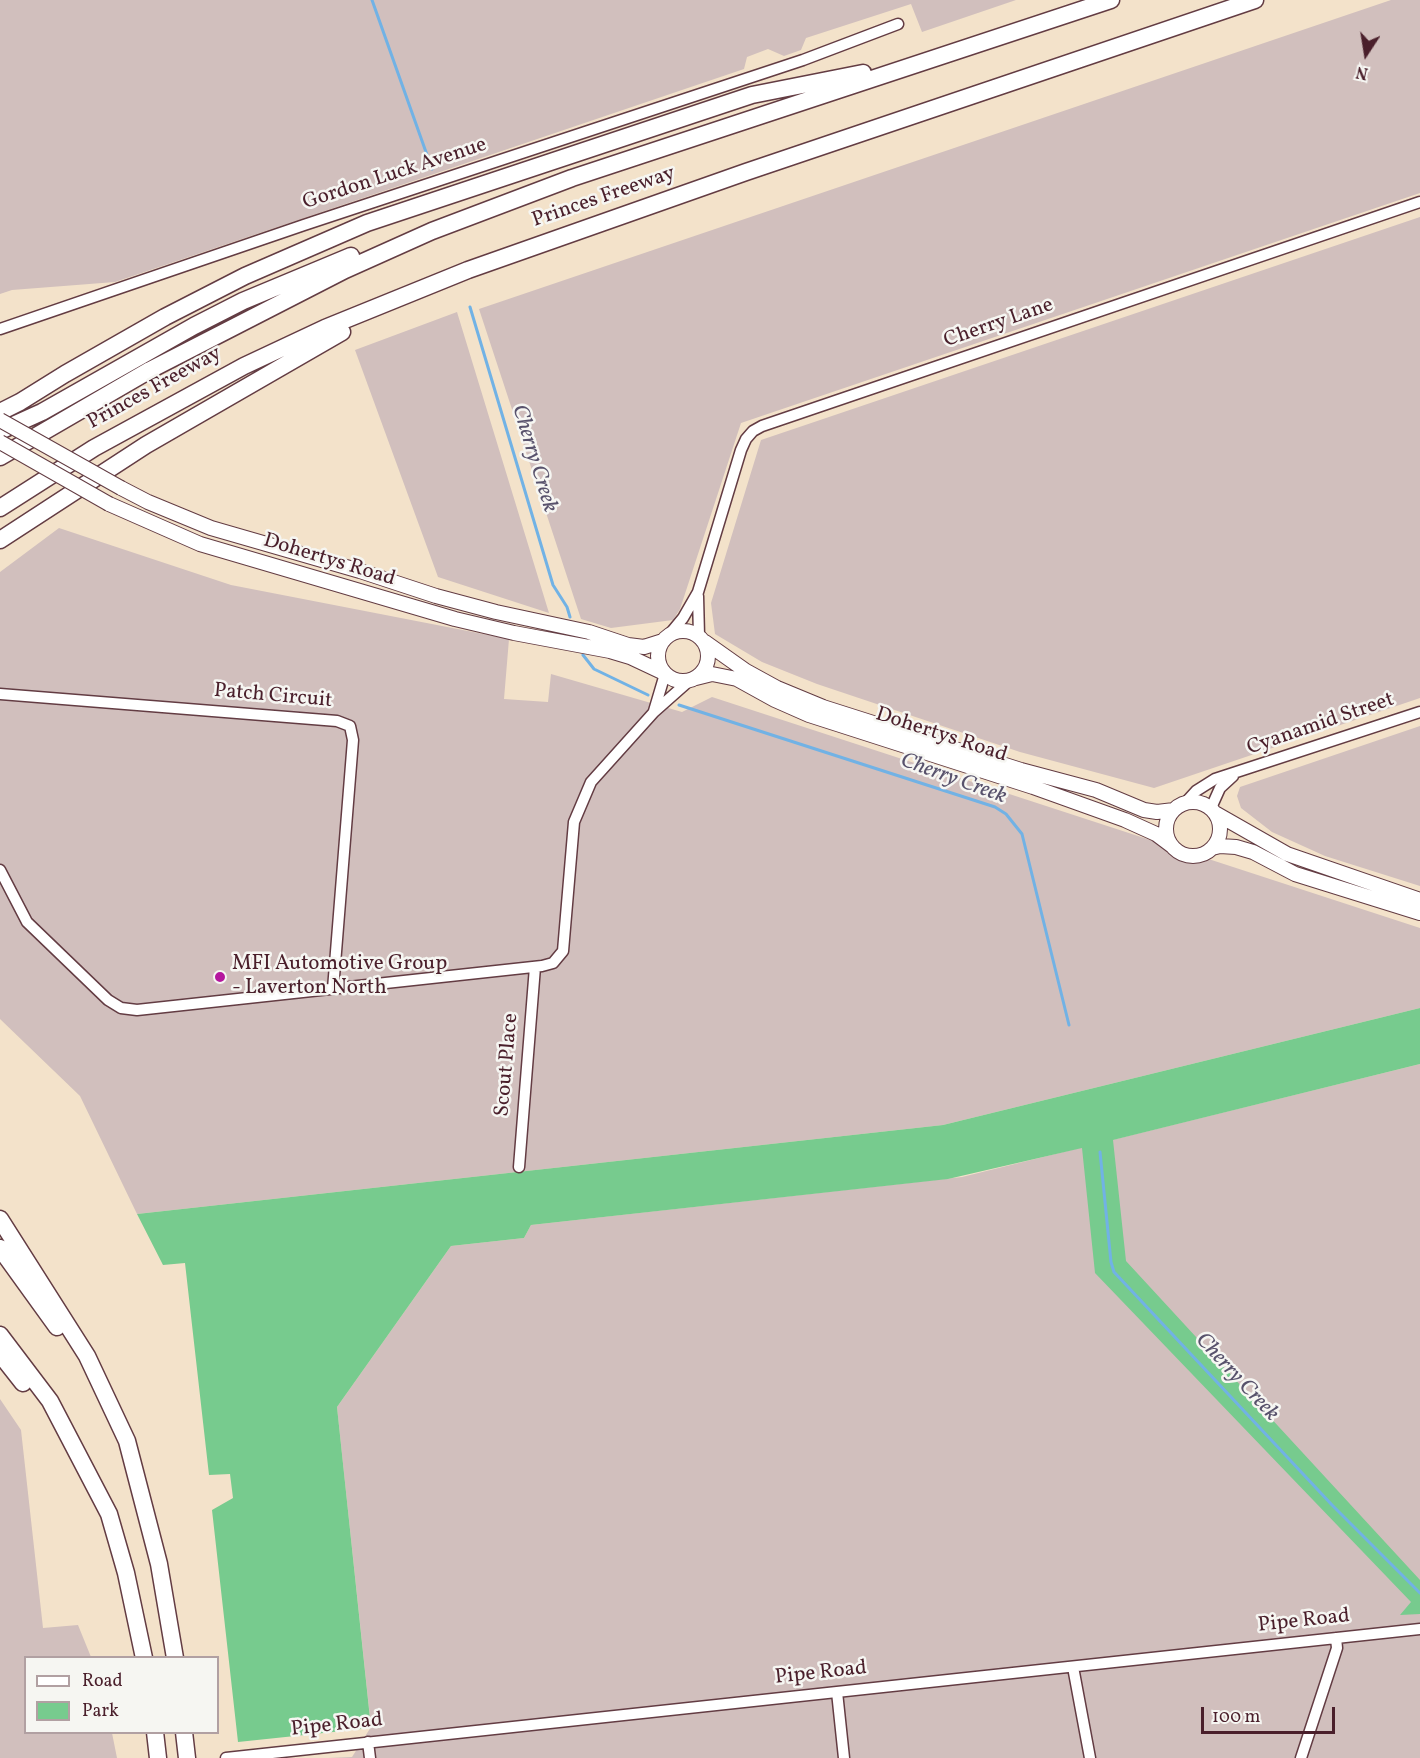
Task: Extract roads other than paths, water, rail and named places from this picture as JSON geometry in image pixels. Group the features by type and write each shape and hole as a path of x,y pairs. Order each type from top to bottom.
{"highway":[{"name":"Princes Freeway","path":"104,396 345,270 432,231 572,178 1111,0"},
{"name":"Princes Freeway","path":"0,508 94,448 244,366 325,328 468,270 746,171 1255,0"},
{"name":"Princes Freeway","path":"0,412 165,317 245,276 367,223 752,95 935,58"},
{"path":"0,431 42,412 194,326 243,302 405,234 572,178"},
{"path":"0,540 146,445 213,405 380,311 468,270"},
{"path":"0,457 104,396"},
{"path":"0,466 104,396"},
{"path":"0,1219 87,1356 128,1441 159,1564 175,1656"},
{"path":"0,1248 78,1360 121,1443 143,1503"},
{"path":"0,1335 50,1401 109,1514 126,1573 144,1656"},
{"path":"0,1354 41,1405 109,1514"}],"main road":[{"name":"Dohertys Road","path":"0,420 148,502 211,528 360,571 436,596 496,612 589,632 628,645 644,647 666,638"},
{"name":"Dohertys Road","path":"0,442 109,504 200,544 455,619 610,651 641,661 665,673"},
{"path":"684,631 702,639 709,658 707,666 692,680 674,680 665,673 658,660 658,653 666,638 684,631"},
{"name":"Dohertys Road","path":"702,639 746,671 777,688 823,707 1021,770 1096,790 1144,810 1157,812 1180,806"},
{"name":"Dohertys Road","path":"692,680 712,674 737,678 775,700 809,715 1033,787 1125,820 1155,834 1172,846"},
{"path":"1213,811 1221,827 1220,835 1212,848 1206,853 1191,856 1184,855 1172,846 1168,839 1166,823 1180,806 1203,804 1287,854 1420,900"},
{"path":"1212,848 1236,847 1253,852 1295,874 1420,914"}],"street":[{"name":"Gordon Luck Avenue","path":"0,329 304,225 803,60 898,24"},
{"name":"Cherry Lane","path":"666,638 682,620 698,592 741,450 753,431 762,426 1420,202"},
{"name":"Cherry Lane","path":"698,592 702,639"},
{"path":"654,712 665,673"},
{"path":"0,870 27,922 108,1000 121,1008 137,1010 535,967 553,963 562,951 574,822 591,782 654,712 692,680"},
{"name":"Patch Circuit","path":"0,694 337,721 350,726 353,740 333,989"},
{"name":"Cyanamid Street","path":"1180,806 1205,784 1215,779 1420,712"},
{"name":"Cyanamid Street","path":"1213,811 1220,788 1235,774"},
{"name":"Scout Place","path":"519,1167 535,967"},
{"name":"Pipe Road","path":"226,1758 1420,1629"},
{"path":"1301,1758 1337,1648 1336,1638"},
{"path":"1073,1666 1090,1758"},
{"path":"837,1692 844,1758"},
{"path":"368,1743 370,1758"}],"waterway":[{"name":"Cherry Creek","path":"372,0 432,169"},
{"name":"Cherry Creek","path":"470,307 553,585 567,607 570,617"},
{"name":"Cherry Creek","path":"583,655 594,669 648,695"},
{"name":"Cherry Creek","path":"679,705 995,807 1006,814 1022,834 1069,1025"},
{"name":"Cherry Creek","path":"1100,1152 1111,1262 1114,1272 1332,1505 1420,1593"}],"place":[{"name":"MFI Automotive Group - Laverton North","path":"220,977"}]}
